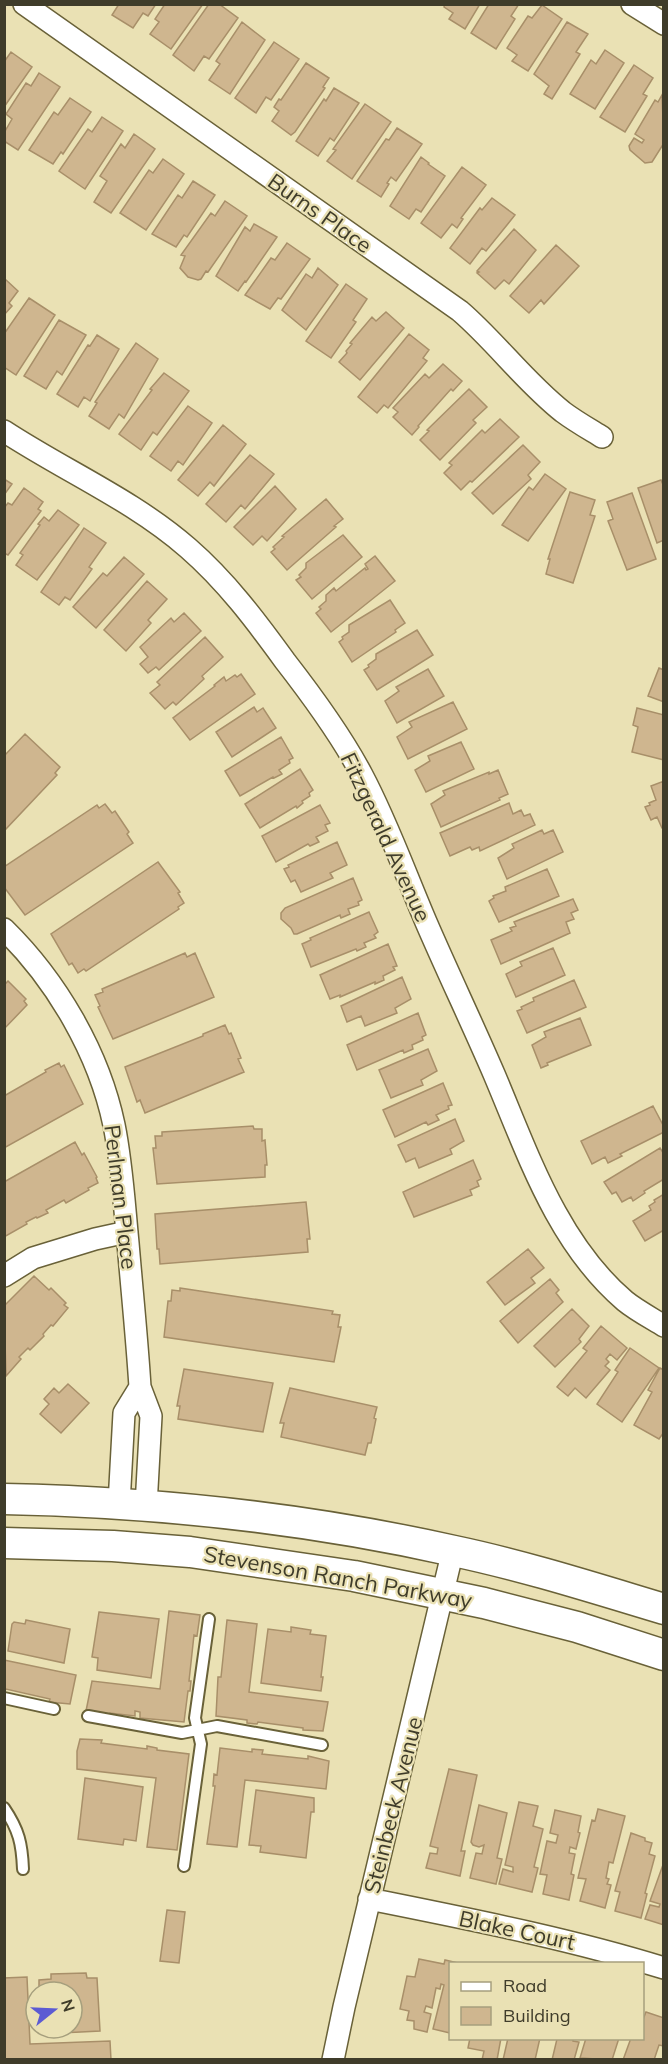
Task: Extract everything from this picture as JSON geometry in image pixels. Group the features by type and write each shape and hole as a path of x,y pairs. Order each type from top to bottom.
{"main road":[{"name":"Stevenson Ranch Parkway","path":"4,1499 133,1505 315,1525 453,1550 535,1571 663,1609"},
{"name":"Stevenson Ranch Parkway","path":"4,1544 113,1546 190,1552 354,1576 484,1603 577,1627 663,1655"}],"street":[{"name":"Burns Place","path":"24,4 460,311 562,411 602,437"},
{"path":"632,4 663,24"},
{"name":"Fitzgerald Avenue","path":"4,431 146,516 187,547 222,580 254,618 335,730 366,783 533,1167 558,1218 589,1263 626,1301 663,1326"},
{"name":"Perlman Place","path":"4,929 45,976 66,1008 95,1064 115,1132 127,1232 140,1388 151,1416 133,1505"},
{"path":"4,1276 33,1258 87,1241 127,1232"},
{"path":"133,1505 124,1413 140,1388"},
{"name":"Steinbeck Avenue","path":"333,2060 369,1899 408,1745 453,1550"},
{"name":"Blake Court","path":"369,1899 529,1931 607,1950 663,1968"}],"lane":[{"path":"184,1866 201,1744 195,1718 209,1619"},
{"path":"4,1698 54,1709"},
{"path":"88,1716 183,1733 217,1726 321,1745"},
{"path":"4,1808 17,1829 21,1842 23,1869"}],"building":[{"path":"119,4 156,4 148,16 143,13 133,28 112,15"},
{"path":"165,4 203,4 171,49 150,34 159,22 155,19"},
{"path":"209,4 219,4 238,18 209,59 204,56 194,71 173,55"},
{"path":"445,4 480,4 465,29 449,19 453,13 444,7"},
{"path":"489,4 519,4 511,16 515,19 496,49 471,33"},
{"path":"542,5 562,19 528,71 512,61 517,55 507,48 528,16 532,18"},
{"path":"242,22 265,40 230,94 209,80 220,64 216,61"},
{"path":"567,22 588,34 576,52 580,54 552,99 544,94 549,86 534,74"},
{"path":"274,42 299,59 271,100 266,97 256,113 235,98"},
{"path":"605,50 624,63 595,109 570,94 591,60 596,64"},
{"path":"11,52 32,67 4,107 4,62"},
{"path":"306,63 329,78 323,87 325,88 291,135 272,121 279,111 274,107"},
{"path":"634,65 653,78 643,94 647,96 625,132 600,117"},
{"path":"39,73 60,87 18,150 4,141 4,133 12,119 6,114 26,83 31,86"},
{"path":"334,88 359,103 334,141 330,138 318,156 296,141"},
{"path":"662,95 664,143 652,162 645,163 630,150 629,146 634,138 642,143 644,140 635,134 655,100 658,102"},
{"path":"70,98 91,112 63,154 61,152 53,164 29,150 54,112 58,115"},
{"path":"365,104 391,122 352,179 327,161"},
{"path":"102,117 123,131 85,189 59,171 88,129 92,132"},
{"path":"397,128 422,144 396,181 391,177 381,197 357,181 386,139 389,140"},
{"path":"134,134 155,149 111,213 94,202 107,181 100,176 121,144 125,148"},
{"path":"421,157 445,176 421,212 416,209 409,219 390,206"},
{"path":"163,159 184,174 146,230 120,213 149,170 153,173"},
{"path":"462,167 486,185 461,218 463,219 457,228 452,224 441,238 421,223"},
{"path":"193,181 215,195 187,237 184,235 176,247 152,234 178,195 182,198"},
{"path":"492,198 515,215 486,251 482,248 470,264 450,248 480,208 482,210"},
{"path":"225,201 247,216 208,272 206,271 198,280 188,277 180,268 185,256 181,255 211,213 215,216"},
{"path":"254,224 277,237 238,291 216,276 245,227 250,231"},
{"path":"514,229 536,250 509,284 504,280 495,289 477,271"},
{"path":"287,243 310,259 281,299 278,298 270,309 245,295 271,258 275,260"},
{"path":"556,245 579,266 544,304 541,300 529,313 510,296"},
{"path":"318,268 338,285 306,330 282,310 306,274 312,278"},
{"path":"5,279 18,291 9,303 12,306 4,315"},
{"path":"346,284 367,299 353,320 356,322 331,358 306,341"},
{"path":"29,298 55,315 16,375 4,367 4,334"},
{"path":"386,312 404,328 360,380 339,362 347,353 346,351 352,344 350,343 372,317 376,321"},
{"path":"59,320 86,335 62,375 57,371 46,389 24,376"},
{"path":"409,334 429,350 423,358 427,361 388,408 384,405 377,413 358,397"},
{"path":"97,335 119,349 90,401 84,397 78,407 57,394 88,345 90,346"},
{"path":"136,343 158,359 124,418 119,414 109,429 89,416 97,403 95,402"},
{"path":"443,364 462,381 453,391 451,389 412,435 393,417 398,412 393,408 425,374 429,378"},
{"path":"164,373 189,391 157,435 153,432 141,450 119,434"},
{"path":"469,389 487,407 473,420 476,423 440,460 420,440 429,431 427,430"},
{"path":"188,406 212,423 183,465 178,461 171,471 150,456"},
{"path":"500,419 519,437 461,490 444,473 452,465 449,463 482,430 485,433"},
{"path":"223,425 246,444 214,486 210,482 198,496 178,480"},
{"path":"523,445 540,462 528,475 531,479 493,514 472,493"},
{"path":"250,455 274,474 245,509 241,505 226,522 206,504"},
{"path":"545,474 566,489 528,541 502,525 529,487 533,490"},
{"path":"4,479 12,484 4,495"},
{"path":"661,480 664,487 664,540 657,543 638,488"},
{"path":"275,486 296,509 267,541 262,536 253,545 234,527"},
{"path":"24,488 43,502 38,509 41,511 8,555 4,553 4,508 8,503 12,505"},
{"path":"570,492 595,500 590,515 595,516 573,583 546,574 550,559 548,559"},
{"path":"632,493 656,559 627,570 608,521 613,519 607,502"},
{"path":"326,499 343,519 287,570 271,552 275,549 273,547 284,537 282,536"},
{"path":"58,510 79,525 37,580 16,565 23,555 20,553 40,525 38,524 44,517 49,521"},
{"path":"84,528 106,543 89,567 92,569 70,600 65,597 59,605 41,592"},
{"path":"343,535 362,557 312,599 296,580 301,577 299,575 306,568 306,563"},
{"path":"375,556 395,581 331,632 316,613 321,609 319,607 326,601 326,595 334,588 336,591 365,568 368,569 365,564"},
{"path":"124,557 144,574 96,628 73,607 103,573 107,576"},
{"path":"147,581 167,599 148,620 151,623 126,651 104,630"},
{"path":"390,600 405,623 395,630 396,632 352,662 339,642 349,632 349,625"},
{"path":"184,613 201,631 159,670 156,667 148,673 140,664 148,657 140,647 171,618 174,622"},
{"path":"417,630 433,655 377,690 364,670 376,659 376,654"},
{"path":"205,637 223,657 202,676 204,679 176,705 173,702 165,709 150,693 160,685 157,682"},
{"path":"659,668 664,670 664,702 648,696"},
{"path":"428,669 444,696 397,723 385,701 399,691 396,687"},
{"path":"241,674 255,694 190,740 173,718 224,677 226,681"},
{"path":"453,702 467,729 408,759 397,737 412,727 409,722"},
{"path":"254,707 257,712 263,708 276,728 232,757 216,732"},
{"path":"637,708 664,715 664,760 632,752 638,727 633,725"},
{"path":"25,734 60,767 55,773 57,775 4,831 4,756"},
{"path":"281,737 293,758 289,760 290,763 279,770 282,774 240,796 225,771"},
{"path":"461,742 474,769 426,792 415,770 430,761 428,756"},
{"path":"300,769 313,790 309,793 310,796 297,808 296,806 260,828 245,804"},
{"path":"498,770 508,794 499,798 500,800 441,827 431,804 445,795 443,791"},
{"path":"664,781 664,828 662,828 657,817 651,820 645,807 656,800 651,786"},
{"path":"509,803 513,814 521,810 524,816 530,814 535,825 480,851 479,847 472,850 470,847 450,856 440,833"},
{"path":"105,804 112,813 115,811 129,832 127,834 133,843 25,915 4,887 4,867 97,805 99,808"},
{"path":"320,805 330,823 325,825 328,831 316,837 319,842 310,846 308,844 276,862 262,836"},
{"path":"542,830 544,834 553,830 563,852 507,879 498,858 514,848 512,844"},
{"path":"337,842 347,865 330,873 333,878 301,892 295,880 291,882 284,869"},
{"path":"158,862 180,892 178,893 184,903 178,907 179,909 86,971 84,969 78,973 72,963 69,965 51,934"},
{"path":"547,869 559,896 499,922 489,901 494,898 493,896 506,891 505,887"},
{"path":"353,878 362,900 358,902 359,905 348,909 350,914 341,918 340,915 297,934 294,934 281,919 281,913 285,908"},
{"path":"573,899 578,910 571,913 574,919 566,922 570,933 501,964 491,940 512,931 510,928 516,926 514,922"},
{"path":"369,912 378,932 374,935 376,938 364,943 366,947 311,967 302,944 311,940 310,938"},
{"path":"388,944 397,966 393,967 395,970 383,976 384,980 330,999 320,975"},
{"path":"553,948 565,975 516,997 506,974 522,966 520,962"},
{"path":"185,953 187,957 195,953 214,997 113,1039 95,995 103,992 102,989"},
{"path":"402,977 411,999 395,1008 397,1013 365,1026 361,1016 347,1022 341,1006"},
{"path":"574,980 586,1007 527,1033 517,1011 534,1001 533,998"},
{"path":"8,981 26,999 24,1001 27,1005 4,1029 4,982"},
{"path":"418,1013 426,1035 422,1037 423,1040 412,1045 413,1049 404,1053 403,1050 357,1070 347,1045"},
{"path":"580,1018 591,1045 547,1063 548,1065 541,1068 532,1045 546,1037 544,1032"},
{"path":"225,1025 229,1034 231,1033 244,1072 145,1113 140,1100 137,1102 125,1067"},
{"path":"428,1049 437,1071 421,1080 423,1085 391,1098 379,1070"},
{"path":"59,1063 61,1067 64,1065 83,1104 4,1148 4,1096"},
{"path":"443,1083 452,1105 448,1106 449,1109 436,1115 439,1120 428,1125 426,1122 395,1137 383,1110"},
{"path":"653,1106 664,1127 664,1132 620,1154 622,1156 608,1163 605,1157 592,1164 581,1141"},
{"path":"455,1119 464,1141 450,1149 452,1154 419,1168 415,1158 406,1162 398,1145"},
{"path":"253,1126 254,1129 262,1129 262,1141 265,1140 267,1165 265,1165 265,1177 157,1184 153,1148 156,1148 155,1136 162,1136 162,1132"},
{"path":"75,1142 82,1155 84,1153 98,1183 66,1203 64,1200 46,1210 48,1213 26,1222 27,1224 4,1237 4,1182"},
{"path":"660,1148 664,1154 664,1179 633,1201 631,1197 622,1202 616,1192 612,1194 604,1182"},
{"path":"473,1160 481,1179 477,1181 479,1186 470,1190 472,1195 414,1217 403,1192"},
{"path":"664,1194 664,1230 645,1241 633,1221 651,1210 649,1206"},
{"path":"306,1202 310,1239 307,1239 308,1252 160,1264 155,1214"},
{"path":"528,1249 544,1268 531,1278 535,1283 505,1305 487,1282"},
{"path":"34,1276 49,1290 51,1288 68,1308 30,1350 28,1348 19,1357 21,1359 6,1376 4,1306"},
{"path":"550,1279 559,1290 556,1293 563,1302 518,1343 500,1321"},
{"path":"180,1288 333,1311 332,1314 340,1315 338,1327 341,1327 334,1362 164,1337 168,1301 171,1301 172,1290 180,1291"},
{"path":"572,1309 589,1326 579,1339 581,1342 555,1367 534,1346"},
{"path":"601,1326 627,1348 617,1360 610,1354 606,1359 609,1362 605,1366 610,1370 586,1398 575,1388 568,1396 557,1387 587,1351 583,1348"},
{"path":"630,1348 659,1368 622,1422 597,1404 618,1372 615,1370"},
{"path":"660,1368 664,1370 664,1432 659,1439 634,1425 652,1392 648,1390"},
{"path":"184,1369 273,1383 263,1432 178,1419 180,1406 177,1406"},
{"path":"68,1384 89,1403 61,1433 40,1414 49,1404 44,1399 54,1388 59,1393"},
{"path":"290,1388 377,1407 371,1443 368,1443 365,1455 281,1437 284,1423 280,1423"},
{"path":"169,1611 200,1615 197,1636 194,1635 190,1691 188,1691 184,1722 140,1718 140,1712 135,1711 135,1716 86,1711 92,1681 160,1689"},
{"path":"99,1612 159,1619 151,1678 97,1670 98,1658 92,1657"},
{"path":"26,1620 70,1629 64,1663 8,1651 12,1624 14,1622 25,1624"},
{"path":"227,1620 257,1624 249,1692 328,1702 323,1731 258,1722 257,1724 247,1723 247,1720 216,1716 218,1677 221,1677"},
{"path":"291,1627 311,1630 310,1634 326,1636 321,1691 261,1683 268,1629 291,1632"},
{"path":"4,1660 76,1675 70,1704 49,1702 50,1699 6,1689 4,1692"},
{"path":"80,1739 102,1740 101,1743 147,1749 147,1746 157,1748 157,1750 189,1754 177,1850 147,1847 156,1778 77,1769"},
{"path":"220,1748 252,1752 252,1749 263,1750 262,1754 308,1759 308,1756 329,1761 326,1789 245,1780 237,1847 207,1844 215,1786 213,1786 214,1774 217,1775"},
{"path":"449,1769 477,1775 461,1851 465,1851 460,1876 426,1868 430,1853 437,1854 438,1848 430,1846"},
{"path":"85,1778 143,1787 136,1841 124,1839 123,1845 78,1839"},
{"path":"256,1790 314,1798 314,1812 311,1812 306,1858 260,1852 261,1846 249,1845"},
{"path":"519,1802 538,1806 533,1826 543,1829 534,1867 538,1868 532,1892 499,1884 503,1869 513,1872 513,1867 505,1865"},
{"path":"479,1805 507,1813 497,1858 502,1859 496,1884 470,1878 476,1853 482,1854 484,1845 479,1847 471,1842"},
{"path":"598,1809 625,1816 613,1863 609,1862 606,1878 609,1879 607,1884 611,1885 605,1908 580,1901 586,1879 578,1878 592,1820 595,1821"},
{"path":"555,1810 581,1816 576,1849 570,1847 569,1853 575,1854 569,1900 543,1894 547,1875 540,1874 547,1841 556,1843 558,1835 550,1833"},
{"path":"631,1833 652,1843 649,1854 655,1856 641,1918 615,1911 620,1892 615,1891"},
{"path":"664,1862 664,1925 645,1919 650,1905 659,1907 660,1904 650,1901"},
{"path":"167,1910 185,1912 179,1963 160,1961"},
{"path":"419,1959 444,1964 445,1960 454,1962 449,1962 449,2033 433,2029 444,1985 441,1984 440,1989 436,1988 432,2008 426,2006 424,2012 431,2014 427,2032 414,2029 414,2021 407,2020 409,2011 400,2009 407,1976 415,1977"},
{"path":"86,1973 87,1978 97,1978 100,2031 84,2032 84,1980 39,1980 51,1979 51,1974"},
{"path":"27,1977 27,1980 24,1980 24,2040 30,2040 30,2044 110,2041 111,2060 4,2060 4,1978"},
{"path":"646,2012 664,2018 664,2046 659,2045 654,2060 623,2060 630,2040 644,2040"},
{"path":"470,2040 501,2040 497,2060 482,2060 484,2051 468,2048"},
{"path":"508,2040 540,2040 535,2060 503,2060"},
{"path":"557,2040 579,2042 574,2060 552,2060"},
{"path":"585,2040 618,2040 612,2060 580,2058"}]}
